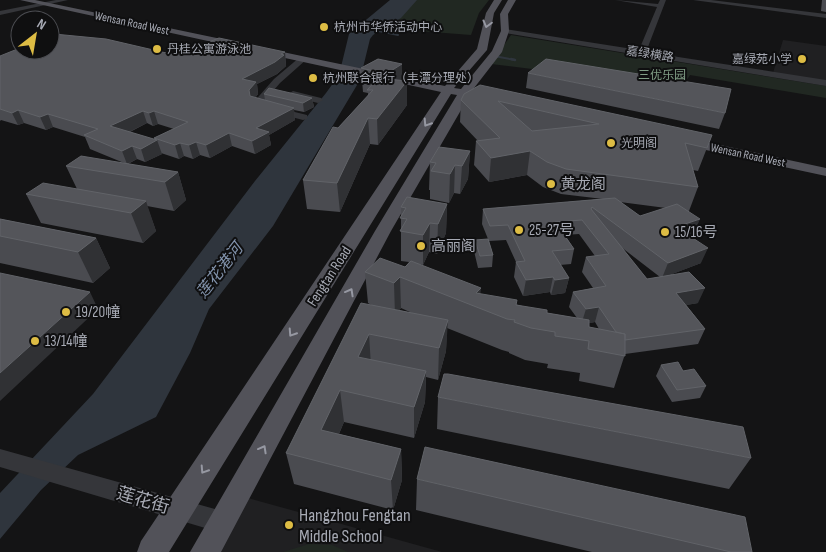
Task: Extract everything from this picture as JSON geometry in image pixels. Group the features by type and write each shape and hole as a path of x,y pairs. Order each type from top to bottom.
{"main road":[{"name":"Wensan Road West","path":"24,0 47,2 500,97"},
{"path":"487,54 490,13 498,0"},
{"name":"Fengtan Road","path":"152,552 459,88 504,30 504,14 512,0"},
{"name":"Wensan Road West","path":"47,2 303,59 331,62"},
{"name":"Fengtan Road","path":"206,552 384,231 459,88"},
{"name":"Wensan Road West","path":"676,135 826,163"},
{"name":"Wensan Road West","path":"676,135 826,172"}],"street":[{"path":"0,13 47,2 65,0"},
{"path":"618,0 662,3 642,53"},
{"path":"696,0 826,16"},
{"name":"嘉绿横路","path":"504,30 826,83"},
{"path":"303,59 256,104 303,117"},
{"path":"270,89 318,100"},
{"name":"莲花街","path":"0,458 222,522"}],"shaded area":[{"name":"嘉绿苑小学","path":"783,40 826,46 826,81 773,73"},
{"name":"Hangzhou Fengtan Middle School","path":"248,498 442,552 219,552"}],"green space":[{"path":"412,0 489,0 479,13 471,35 380,28"},
{"name":"三优乐园","path":"511,35 826,86 826,98 690,75 678,94 540,70 491,64"},
{"path":"309,544 332,545 348,552 283,552"}],"water":[{"name":"莲花港河","path":"390,0 417,0 401,18 373,35 370,39 360,80 273,226 209,309 190,353 156,417 78,455 41,490 0,539 0,493 93,394 255,181 339,75 349,34"}],"building":[{"path":"60,35 106,39 175,55 219,38 285,52 275,62 242,79 256,82 249,90 250,96 294,108 256,128 269,132 252,141 229,133 206,145 196,142 189,145 180,143 175,145 154,138 188,122 154,111 149,113 143,111 110,126 157,140 141,149 132,146 122,151 84,135 98,129 48,114 40,117 18,110 12,113 0,109 0,56 10,52 10,60 60,60"},
{"path":"378,59 402,64 386,74 361,68"},
{"path":"546,59 731,89 725,113 528,73"},
{"path":"378,78 407,81 377,119 368,118 337,183 303,180 333,127 338,128 373,90 367,90"},
{"path":"480,85 712,135 707,148 685,143 698,187 566,169 547,162 530,151 491,158 476,141 500,138 461,100 464,94","holes":["498,101 599,124 532,131"]},
{"path":"269,88 312,98 303,103 264,94"},
{"path":"439,147 470,151 462,166 455,165 450,174 431,171 436,163 430,162"},
{"path":"81,156 178,172 165,182 66,166"},
{"path":"43,183 146,201 131,213 26,194"},
{"path":"407,197 447,204 438,224 430,223 423,235 400,231 407,219 400,218 406,208 401,207"},
{"path":"615,198 640,216 677,204 700,219 676,227 708,248 668,263 592,207 591,209 647,279 689,272 705,288 676,293 705,329 625,340 625,334 616,332 599,307 586,309 573,292 606,286 586,257 609,254 582,220 555,222 574,249 552,251 569,278 555,280 553,277 526,280 516,262 525,261 508,225 490,226 483,209"},
{"path":"0,219 96,238 78,252 0,236"},
{"path":"488,239 493,255 480,256 475,240"},
{"path":"380,258 405,267 411,261 481,288 476,293 517,300 516,305 547,310 547,313 589,320 589,327 625,334 625,356 588,349 589,341 555,336 555,332 531,328 514,322 515,320 507,319 400,277 394,283 365,272"},
{"path":"0,273 90,292 0,373"},
{"path":"361,303 448,320 439,348 369,334 358,357 426,371 414,407 340,390 321,430 401,449 391,480 286,453"},
{"path":"678,362 683,371 694,369 706,386 677,390 661,365"},
{"path":"444,374 743,427 751,458 438,397"},
{"path":"425,447 745,517 752,552 731,552 417,479"}],"waterway":[{"path":"374,30 398,35"},
{"path":"494,56 515,60 511,59"}],"place":[{"name":"杭州市华侨活动中心","path":"324,27"},
{"name":"丹桂公寓游泳池","path":"157,49"},
{"name":"嘉绿苑小学","path":"802,59"},
{"name":"杭州联合银行（丰潭分理处）","path":"313,78"},
{"name":"光明阁","path":"611,143"},
{"name":"黄龙阁","path":"551,184"},
{"name":"25-27号","path":"519,230"},
{"name":"15/16号","path":"665,232"},
{"name":"高丽阁","path":"421,246"},
{"name":"19/20幢","path":"66,312"},
{"name":"13/14幢","path":"35,341"},
{"name":"Hangzhou Fengtan Middle School","path":"289,525"}]}
